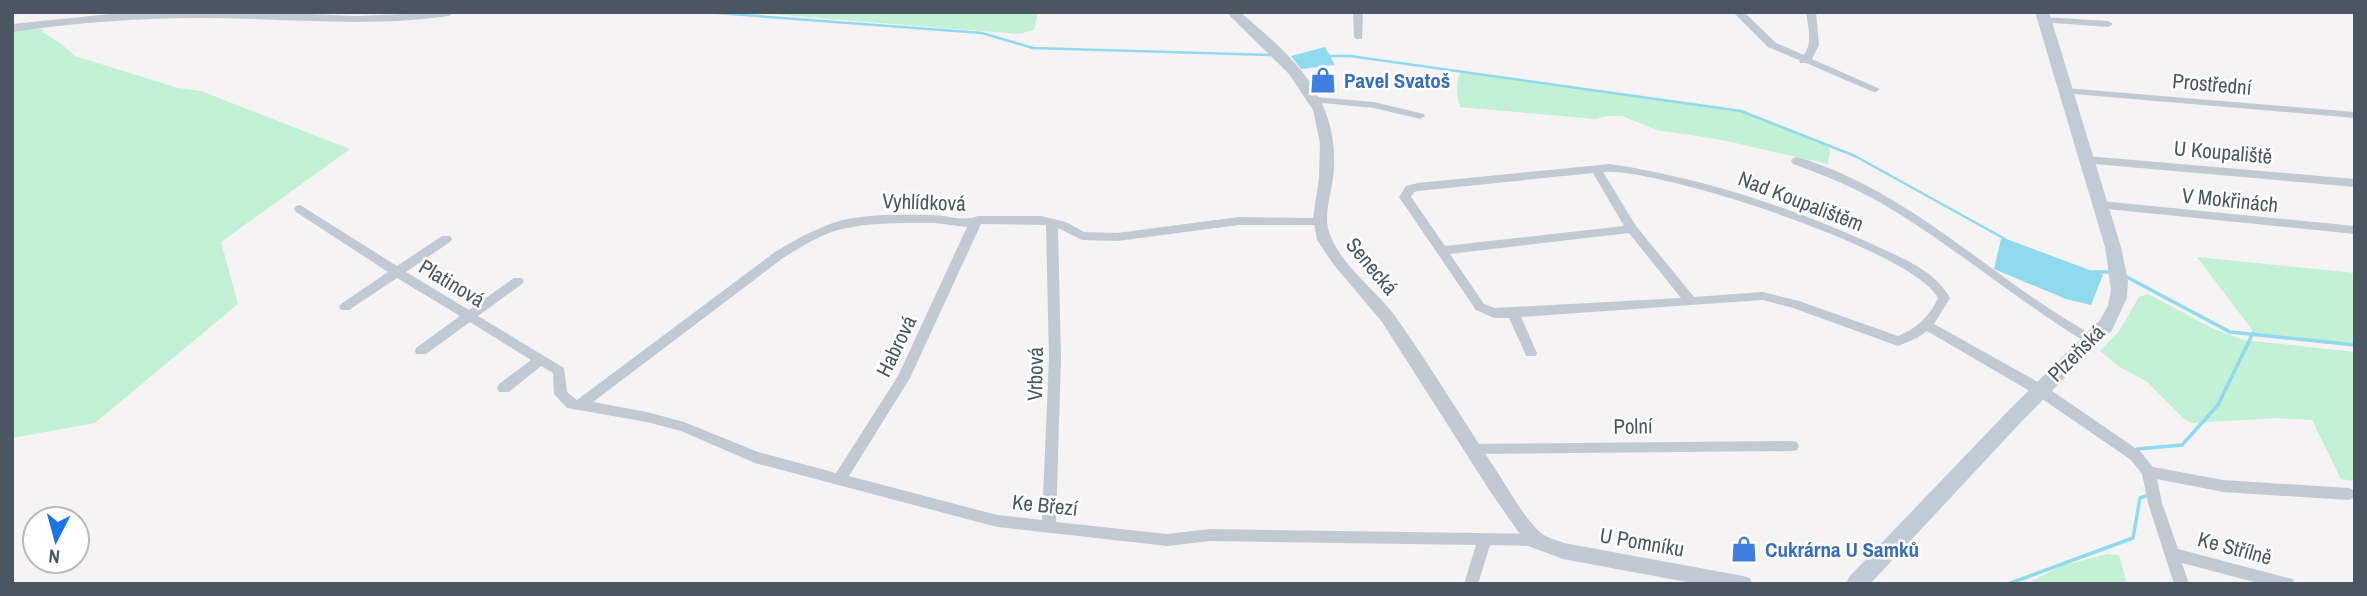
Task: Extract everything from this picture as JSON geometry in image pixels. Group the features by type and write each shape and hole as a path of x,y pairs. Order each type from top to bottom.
{"main road":[{"name":"Plzeňská","path":"1856,584 2091,340 2113,315 2119,298 2117,269 2101,205 2043,16"}],"street":[{"path":"12,28 136,16 200,14 382,21 414,19 449,12"},
{"path":"1358,12 1359,37"},
{"path":"1738,12 1772,45 1804,61 1875,89"},
{"path":"1804,61 1813,54 1816,47 1811,12"},
{"path":"1240,15 1277,53 1315,100 1324,124 1327,175 1319,222"},
{"name":"Plzeňská","path":"2043,16 2108,24"},
{"name":"Prostřední","path":"2066,91 2355,116"},
{"path":"1315,100 1374,105 1420,116"},
{"name":"U Koupaliště","path":"2087,160 2355,183"},
{"path":"1797,161 1838,175 1874,193 2091,340"},
{"path":"1596,169 1632,229 1691,302"},
{"name":"Nad Koupalištěm","path":"1596,169 1645,172 1704,186 1831,229 1897,261 1940,286 1944,298 1939,310 1909,339 1898,341 1795,304 1763,296 1493,313 1480,307 1441,251 1405,197 1410,189 1596,169"},
{"name":"V Mokřinách","path":"2101,205 2355,230"},
{"name":"Platinová","path":"300,209 559,371 561,394 573,403"},
{"name":"Vyhlídková","path":"573,403 779,255 836,226 872,220 934,219 974,224 978,220 1052,222 1082,236 1117,237 1239,221 1319,222"},
{"name":"Vrbová","path":"1049,527 1055,358 1052,222"},
{"name":"Senecká","path":"1319,222 1323,237 1336,259 1388,317 1535,540"},
{"name":"Habrová","path":"840,479 904,378 974,224"},
{"path":"1441,251 1632,229"},
{"path":"345,307 446,239"},
{"path":"421,351 518,281"},
{"path":"1513,313 1531,353"},
{"path":"1925,324 2040,390 2120,443 2136,456 2149,472 2223,486 2349,494"},
{"path":"505,388 542,359"},
{"name":"Ke Březí","path":"573,403 647,416 684,427 755,457 997,521 1167,540 1211,535 1374,535 1535,540"},
{"name":"Polní","path":"1474,449 1792,446"},
{"name":"Ke Střílně","path":"2149,472 2155,503 2172,554 2288,584"},
{"path":"1471,584 1485,539"},
{"name":"U Pomníku","path":"1535,540 1563,551 1743,584"},
{"path":"2172,554 2182,584"}],"green space":[{"path":"742,12 1038,12 1034,30 1019,34"},
{"path":"34,27 44,30 41,31 75,56 178,88 201,91 350,149 221,242 238,304 95,423 12,438 12,30"},
{"path":"1461,72 1742,111 1828,147 1828,164 1722,140 1657,130 1622,116 1596,119 1460,107 1457,84"},
{"path":"2197,257 2355,273 2355,344 2256,335"},
{"path":"2148,294 2214,329 2244,340 2355,352 2355,481 2341,479 2312,420 2277,418 2191,423 2146,381 2118,366 2100,351 2119,331 2139,297"},
{"path":"2108,554 2119,555 2127,584 2027,584 2061,566"}],"water":[{"path":"1325,47 1335,65 1301,69 1291,56"},
{"path":"2001,239 2103,275 2091,305 2066,299 1994,269"}],"waterway":[{"path":"704,12 982,33 1033,48 1270,55"},
{"path":"1326,56 1350,56 1741,111 1855,156 2005,239"},
{"path":"2093,272 2113,272"},
{"path":"2123,275 2230,332 2252,334"},
{"path":"2139,454 2137,449 2182,445 2218,405 2252,334"},
{"path":"2252,334 2355,345"},
{"path":"2008,584 2133,538 2140,498 2149,495"}],"place":[{"name":"Pavel Svatoš","path":"1323,80"},
{"name":"Cukrárna U Samků","path":"1744,549"}]}
